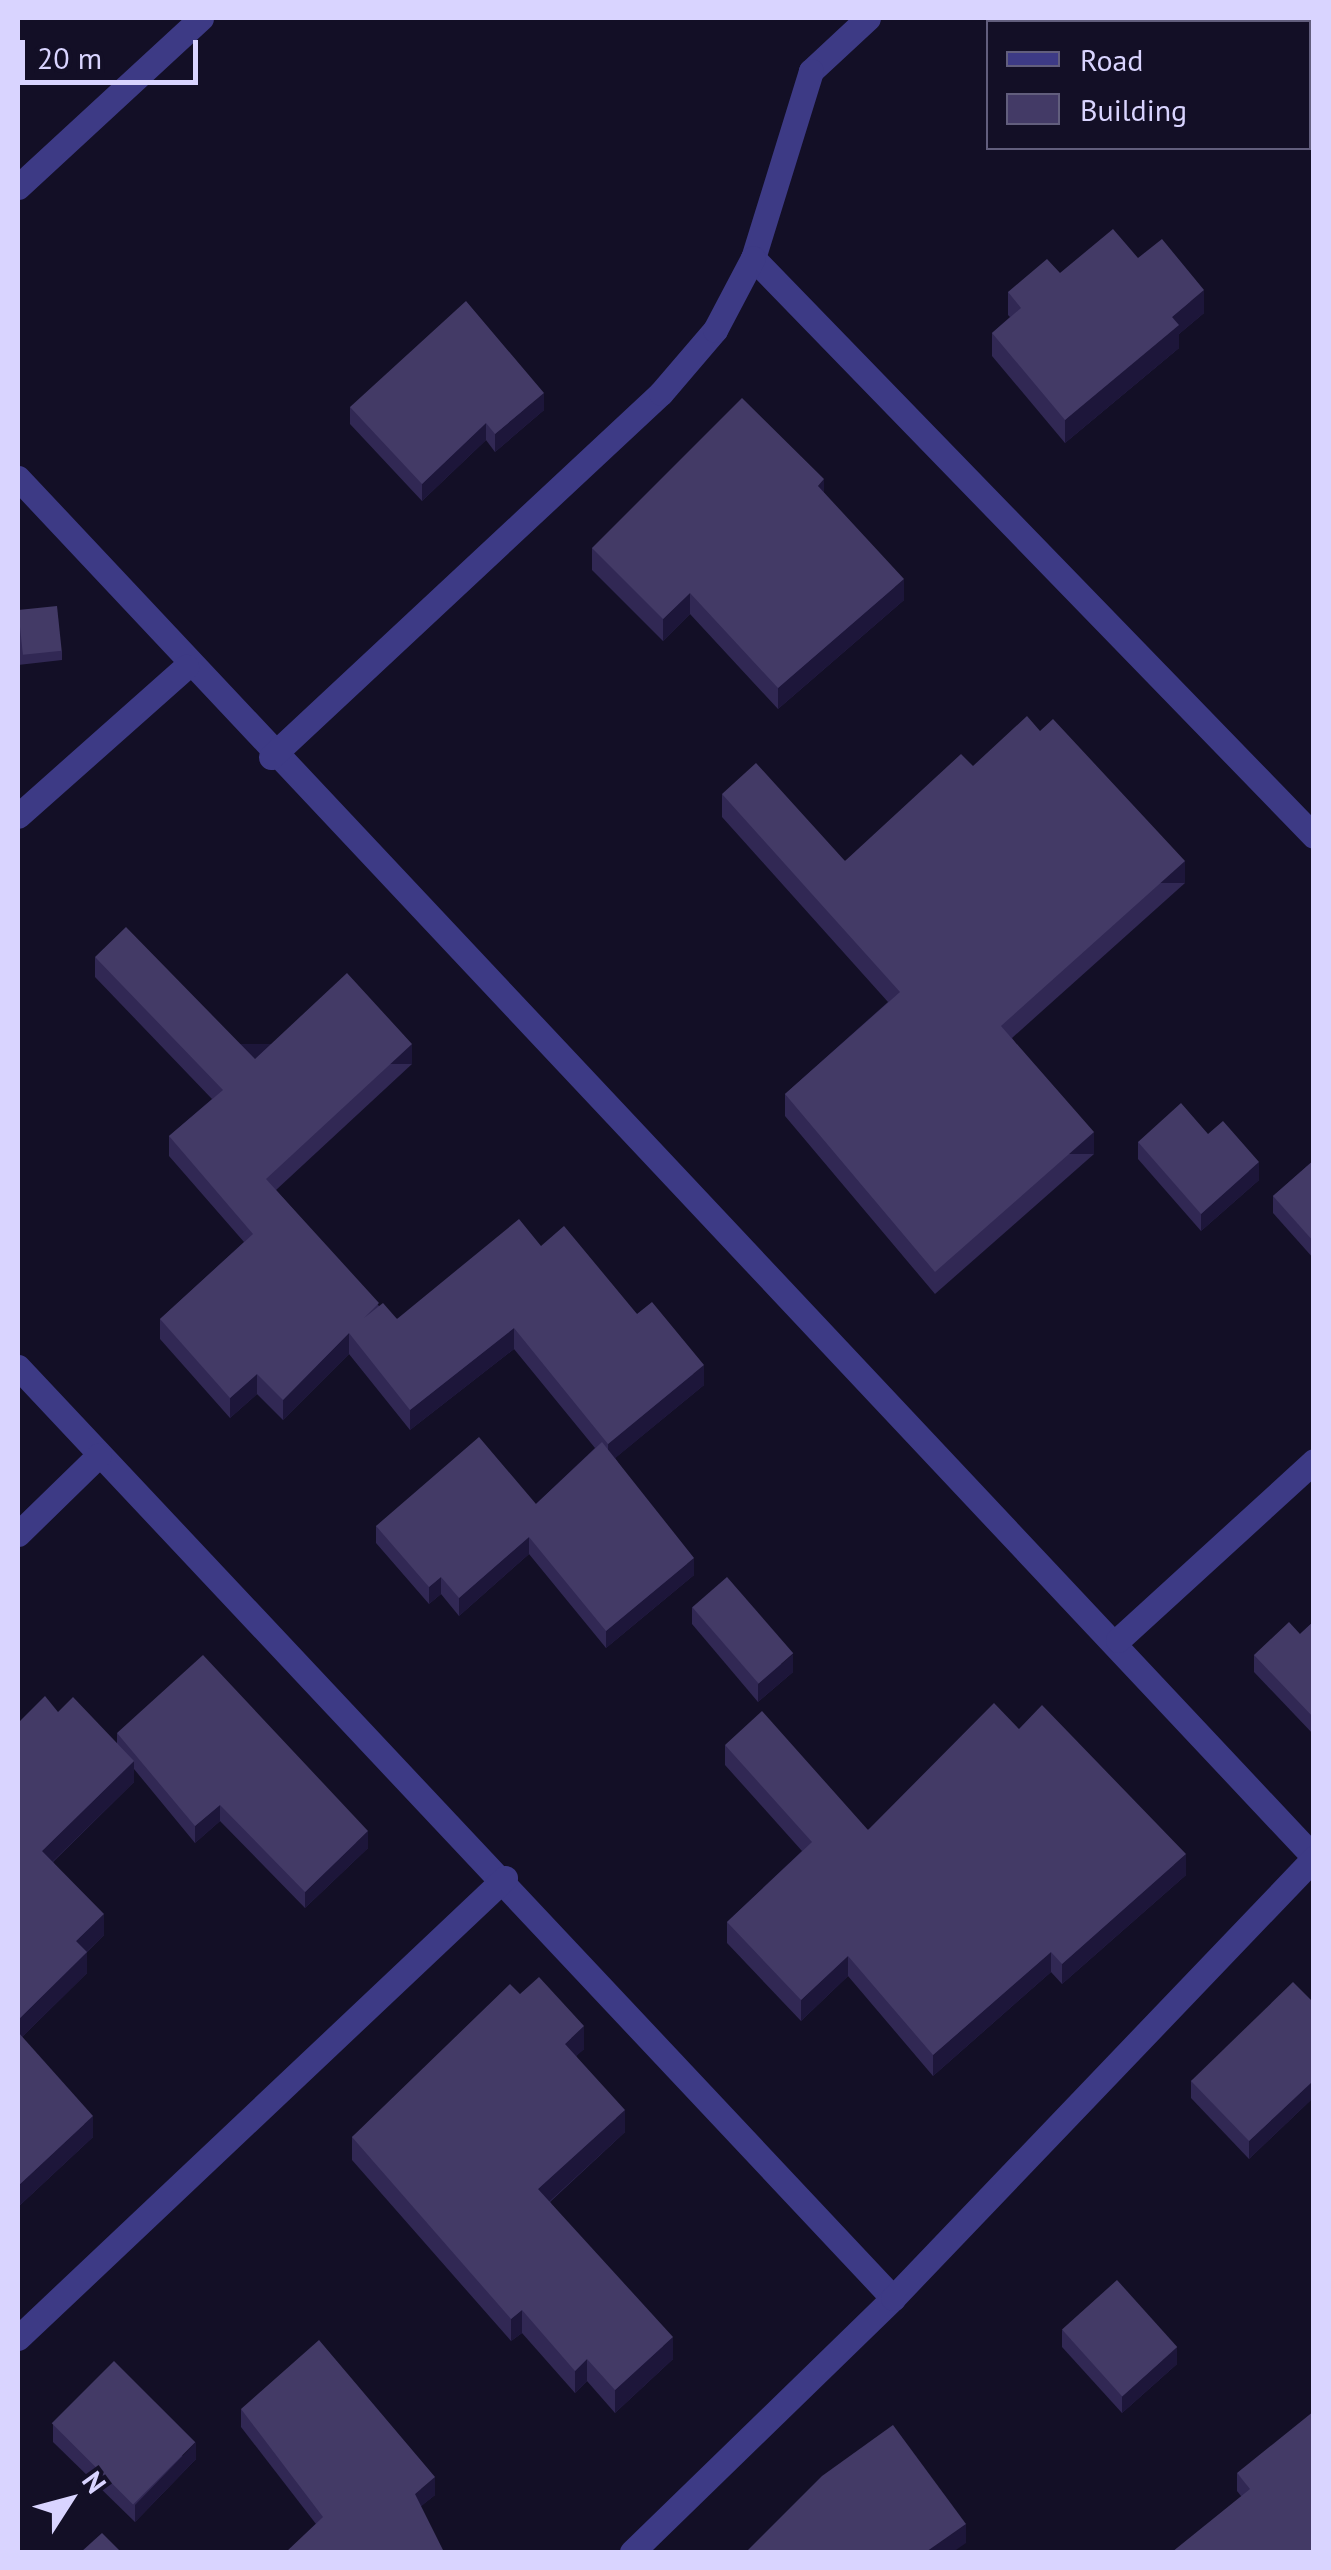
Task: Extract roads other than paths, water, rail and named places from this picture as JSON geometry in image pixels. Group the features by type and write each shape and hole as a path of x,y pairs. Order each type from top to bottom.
{"street":[{"path":"18,187 201,18"},
{"path":"271,757 661,393 714,330 753,258 812,71 868,18"},
{"path":"753,258 1314,836"},
{"path":"18,478 186,667 1118,1640 1314,1858 893,2298 632,2552"},
{"path":"18,816 186,667"},
{"path":"18,1367 505,1878 893,2298"},
{"path":"18,1534 98,1455"},
{"path":"1118,1640 1314,1461"},
{"path":"18,2338 505,1878"}]}
